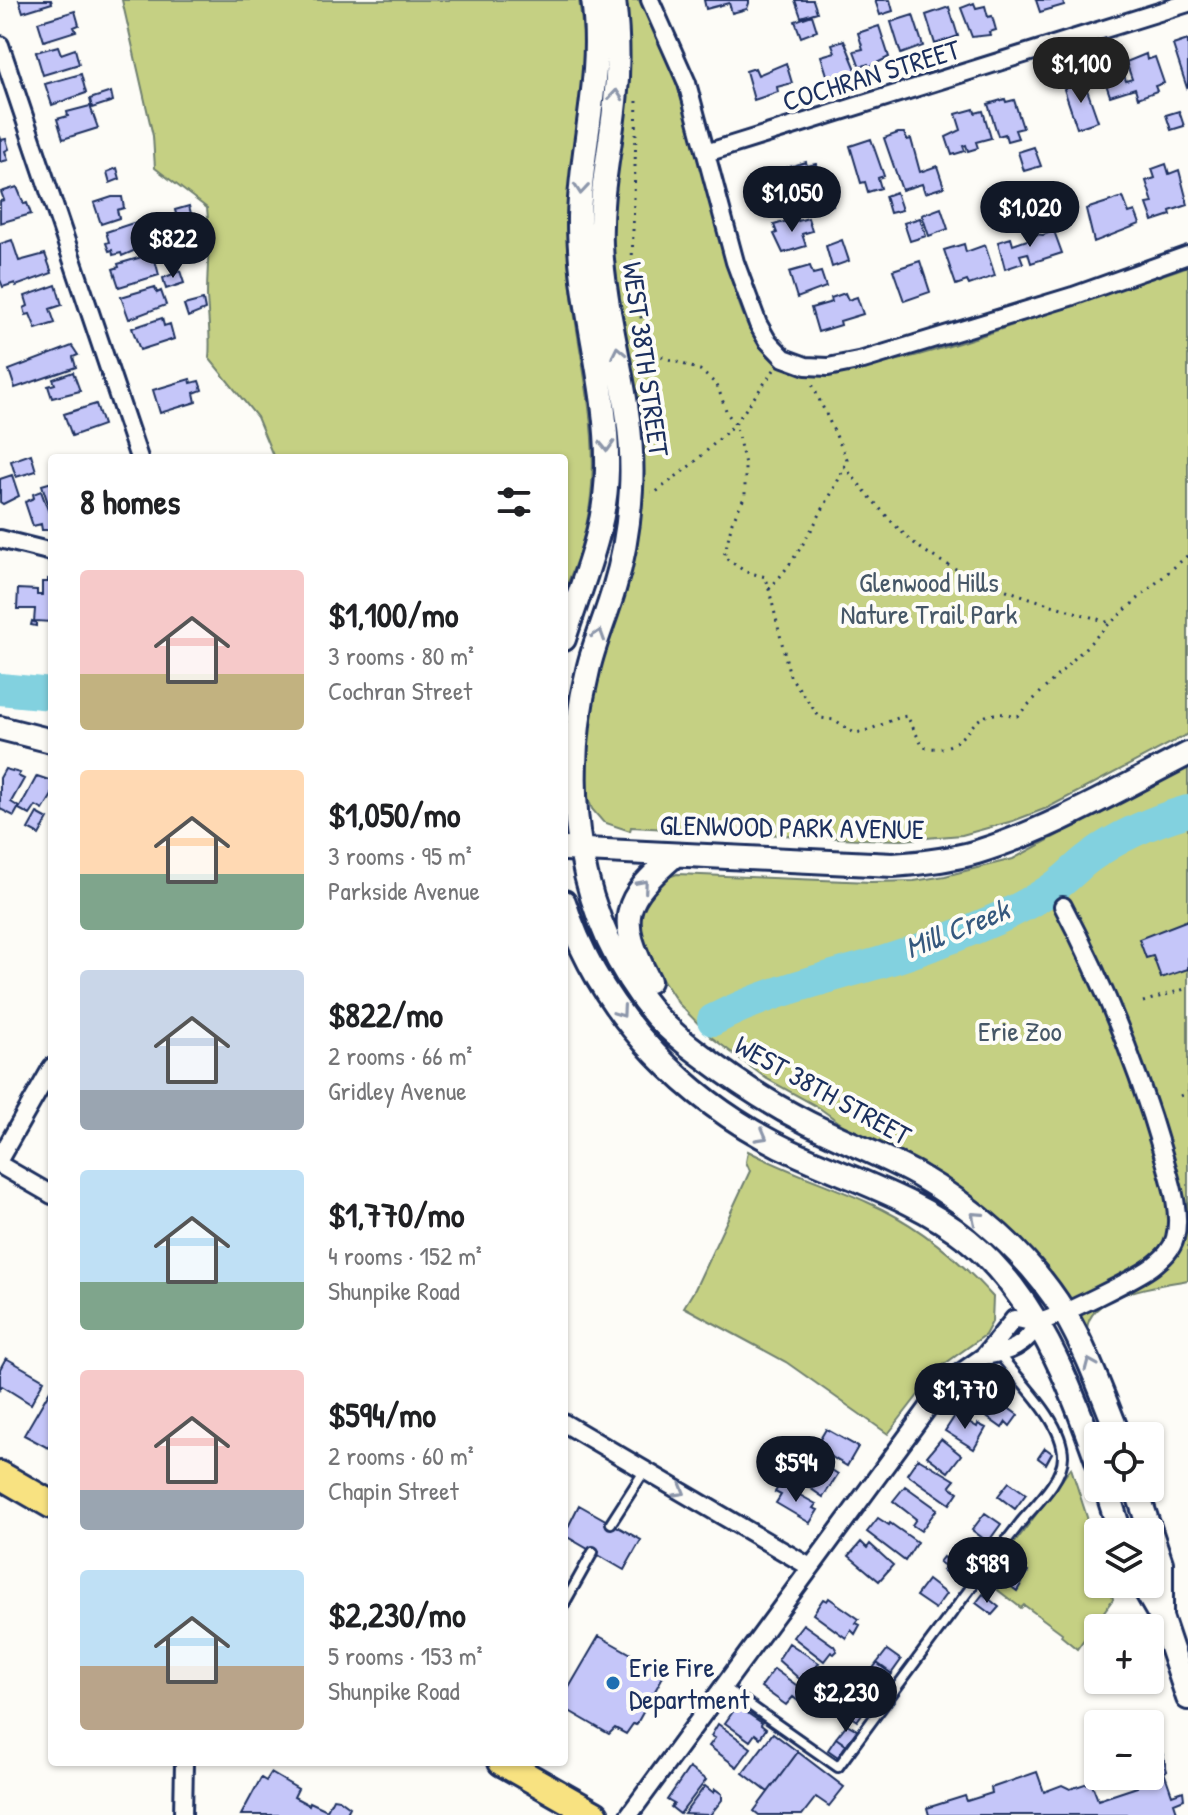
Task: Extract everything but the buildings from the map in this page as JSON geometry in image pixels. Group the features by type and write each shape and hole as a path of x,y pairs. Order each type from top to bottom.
{"main road":[{"name":"WEST 38TH STREET","path":"568,627 596,546 607,471 604,403 579,253 581,191 597,43 593,0"},
{"name":"WEST 38TH STREET","path":"614,0 617,81 605,167 601,245 608,302 628,408 632,484 621,562 589,665 578,721 572,850 606,934 657,1017 747,1089 914,1174 961,1203 1017,1253 1063,1311 1088,1357 1114,1422"},
{"path":"0,728 48,740"},
{"name":"GLENWOOD PARK AVENUE","path":"572,850 893,865 929,862 974,853 1040,830 1188,754"},
{"path":"675,855 634,895 628,910 628,924 633,948 648,981 700,1054"},
{"path":"568,912 593,970 635,1031 697,1094 731,1119 765,1138 938,1220 968,1241 1011,1283 1037,1322 1066,1379 1084,1426"},
{"path":"0,1475 48,1503"},
{"path":"1141,1502 1161,1563 1161,1614"},
{"path":"1164,1626 1188,1698"},
{"path":"509,1766 595,1815"}],"street":[{"path":"650,0 677,57 735,262 749,300 767,340 784,358 806,366 828,367 863,360 1073,296 1188,255"},
{"name":"COCHRAN STREET","path":"706,153 1188,3"},
{"path":"0,45 138,454"},
{"path":"0,539 48,551"},
{"path":"629,1815 942,1389 991,1355 1027,1340 1037,1322 1141,1274 1171,1248 1176,1233 1174,1199 1157,1134 1101,984 1063,906"},
{"path":"0,1158 48,1074"},
{"path":"0,1165 48,1193"},
{"path":"568,1425 810,1567"},
{"path":"183,1815 184,1766"}],"lane":[{"path":"723,1686 838,1767 1061,1467 1062,1450 1051,1421 991,1355"},
{"path":"611,1523 645,1470"},
{"path":"568,1597 593,1552"}],"path":[{"path":"636,94 632,263 645,341 660,356 700,370 717,385 727,413 735,424 745,464 745,496 732,522 724,557 746,572 766,577 790,676 820,718 835,720 854,733 871,732 895,718 907,716 923,747 942,748 963,735 979,717 1001,713 1017,716 1111,623 1188,555"},
{"path":"647,493 656,492 696,461 735,424 784,358"},
{"path":"769,589 786,571 809,537 830,500 847,459 814,391 806,366"},
{"path":"844,466 908,538 955,568 1013,591 1111,623"},
{"path":"1143,1002 1188,988"},
{"path":"1180,1096 1188,1092"}],"green space":[{"path":"122,0 579,0 584,79 567,219 569,268 593,449 591,495 582,542 568,580 568,454 272,454 257,417 209,358 207,208 155,168 153,136"},
{"name":"Glenwood Hills Nature Trail Park","path":"620,0 639,0 656,34 683,105 741,310 758,344 775,362 785,367 814,372 891,362 934,351 1188,266 1188,734 1047,808 962,835 902,840 631,827 630,831 603,822 592,809 587,795 589,722 598,674 630,567 607,249"},
{"name":"Erie Zoo","path":"1188,765 1188,1280 1144,1288 1112,1299 1099,1307 1091,1317 1087,1330 1053,1282 1010,1231 972,1198 949,1182 858,1136 818,1107 767,1079 711,1037 678,1003 639,940 638,908 663,879 677,874 871,882 914,881 945,876 1013,859"},
{"path":"748,1151 902,1220 950,1255 993,1297 992,1322 985,1335 939,1368 888,1434 786,1362 684,1307 750,1171 746,1162"},
{"path":"1071,1468 1087,1518 1084,1518 1084,1598 1113,1599 1102,1614 1084,1614 1084,1639 1077,1649 1061,1636 1062,1633 1024,1605 1021,1608 986,1581"}],"waterway":[{"name":"Mill Creek","path":"0,689 48,694"},
{"name":"Mill Creek","path":"713,1020 776,993 900,956 999,918 1048,892 1086,860 1125,835 1188,811"}],"place":[{"name":"Erie Fire Department","path":"613,1683"}]}
